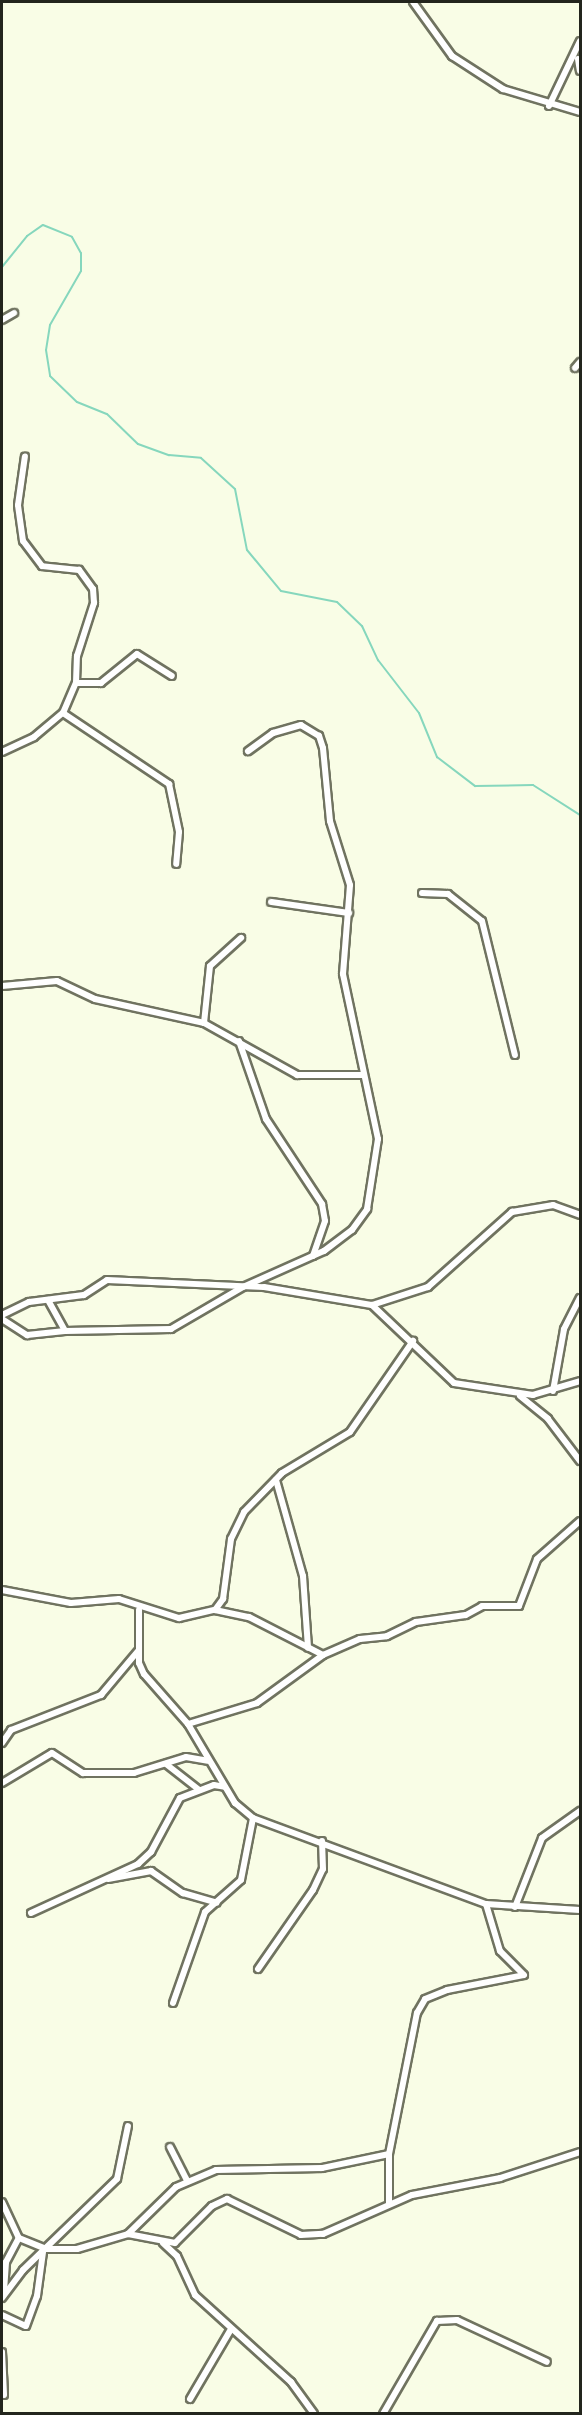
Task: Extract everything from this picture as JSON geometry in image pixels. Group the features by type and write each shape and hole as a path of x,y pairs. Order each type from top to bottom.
{"street":[{"path":"413,2 452,56 503,89 524,91 549,106 580,112"},
{"path":"580,41 578,59 580,71"},
{"path":"549,106 578,59"},
{"path":"2,320 14,313"},
{"path":"575,368 580,362"},
{"path":"2,752 34,737 63,713 76,683 93,589 79,570 42,566 27,549 18,505 25,456"},
{"path":"76,683 101,683 137,654 172,676"},
{"path":"63,713 169,784 179,832 176,864"},
{"path":"2,1317 27,1335 64,1331 171,1329 243,1287 312,1256 352,1230 375,1187 378,1139 362,1075 343,974 350,885 330,821 319,736 308,726 293,726 248,751"},
{"path":"422,894 448,894 482,921 515,1055"},
{"path":"272,902 349,913"},
{"path":"204,1023 210,966 241,938"},
{"path":"2,986 57,981 95,999 204,1023 297,1075 362,1075"},
{"path":"238,1041 266,1119 322,1204 326,1221 312,1256"},
{"path":"2,1317 48,1300 84,1295 107,1280 243,1287 372,1305 428,1287 512,1212 553,1205 580,1215"},
{"path":"553,1391 564,1329 580,1298"},
{"path":"48,1300 64,1331"},
{"path":"372,1305 413,1341 454,1383 517,1395 553,1391 580,1381"},
{"path":"215,1610 223,1599 237,1523 276,1480 350,1432 413,1341"},
{"path":"517,1395 537,1408 580,1461"},
{"path":"276,1480 303,1575 308,1648"},
{"path":"188,1724 256,1703 323,1654 424,1620 466,1615 488,1605 519,1606 537,1559 580,1521"},
{"path":"2,1590 71,1603 119,1599 139,1610 178,1618 215,1610 249,1617 323,1654"},
{"path":"139,1610 138,1651 144,1674 188,1724 225,1787 253,1818 322,1841 486,1904 580,1910"},
{"path":"2,1743 11,1730 101,1695 138,1651"},
{"path":"2,1783 52,1753 83,1773 134,1773 186,1757 208,1761"},
{"path":"166,1764 198,1790"},
{"path":"31,1913 93,1882 138,1864 151,1852 180,1798 198,1790 225,1787"},
{"path":"515,1907 542,1838 580,1811"},
{"path":"173,2003 205,1912 241,1880 253,1818"},
{"path":"258,1969 313,1890 323,1869 322,1841"},
{"path":"93,1882 152,1871 183,1893 217,1903"},
{"path":"389,2204 389,2154 403,2066 425,1999 524,1975 500,1951 486,1904"},
{"path":"4,2291 117,2179 128,2126"},
{"path":"170,2147 187,2181"},
{"path":"2,2202 19,2238 44,2251 77,2249 128,2234 162,2243 175,2243 212,2206 227,2199 301,2235 323,2234 389,2204 580,2152"},
{"path":"128,2234 157,2202 187,2181 216,2170 322,2168 389,2154"},
{"path":"2,2298 6,2262 19,2238"},
{"path":"162,2243 177,2256 195,2295 291,2382 314,2414"},
{"path":"2,2315 26,2326 37,2296 44,2251"},
{"path":"383,2414 436,2321 457,2320 548,2362"},
{"path":"190,2399 231,2329"},
{"path":"2,2352 4,2395"}],"waterway":[{"path":"2,267 27,236 43,225 72,237 81,253 81,271 50,325 46,350 50,376 77,402 107,414 138,444 169,455 201,458 235,489 247,550 281,591 337,602 362,626 378,660 419,713 437,757 475,786 533,785 580,815"}]}
